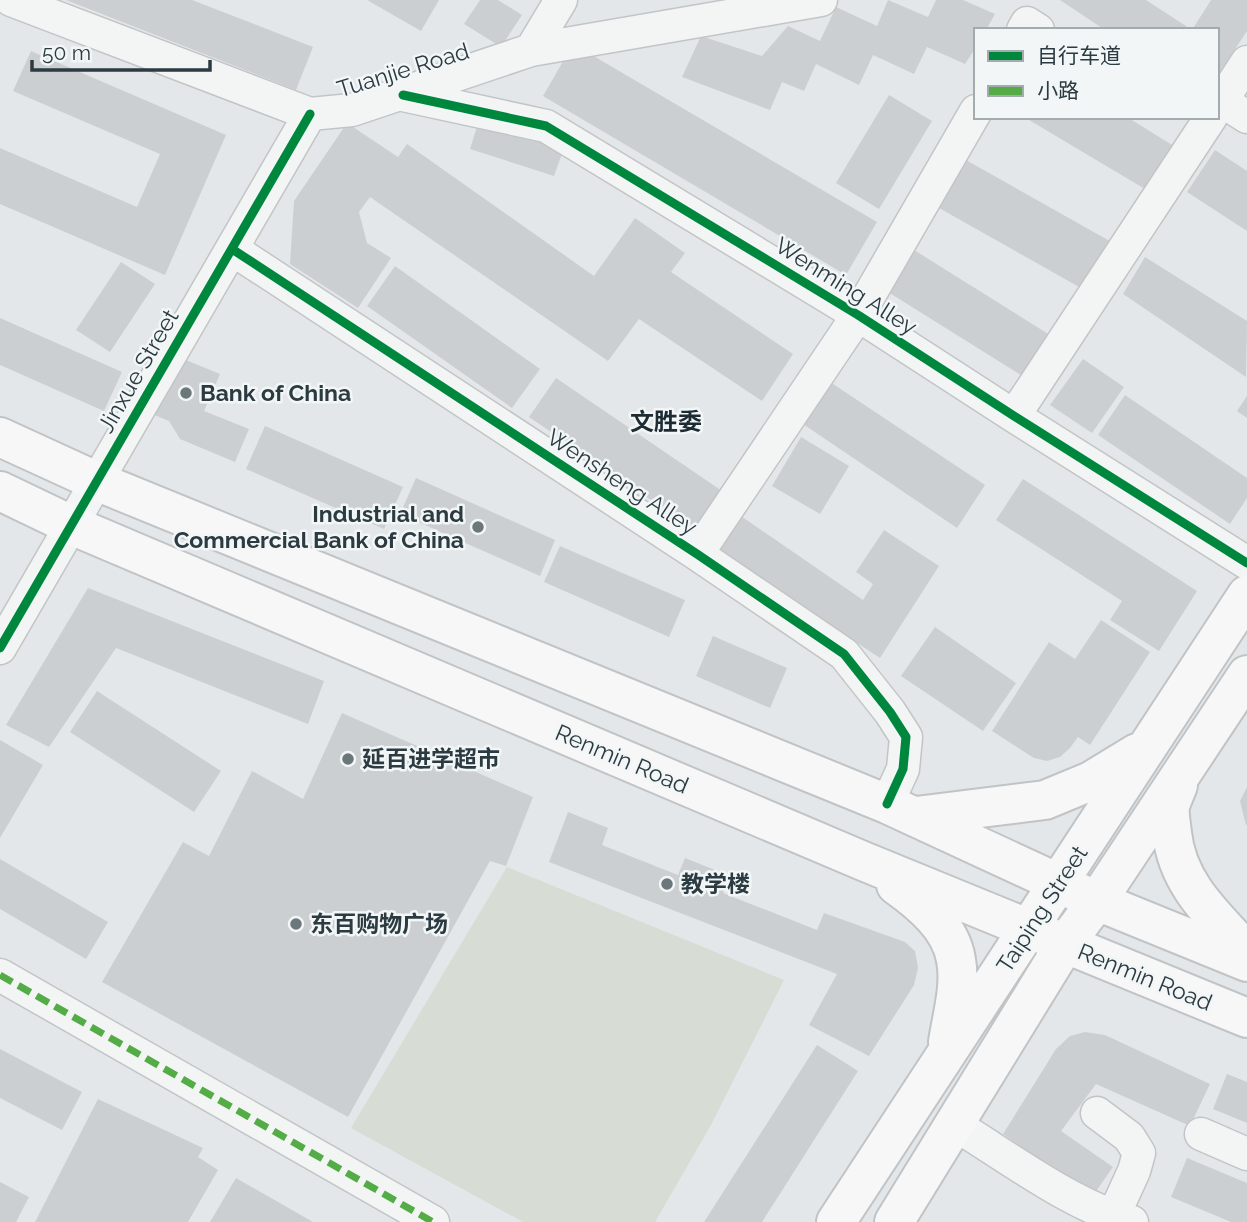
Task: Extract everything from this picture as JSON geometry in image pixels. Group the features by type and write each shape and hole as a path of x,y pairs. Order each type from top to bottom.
{"main road":[{"path":"0,437 96,481 900,810 1097,901 1247,962"},
{"name":"Renmin Road","path":"0,491 71,525 863,861 1247,1018"},
{"name":"Taiping Street","path":"836,1222 1247,595"},
{"name":"Taiping Street","path":"894,1222 1065,944 1097,901 1247,675"},
{"path":"900,810 1045,800 1091,781 1148,747"},
{"path":"1184,769 1170,806 1172,842 1180,869 1196,895 1247,952"},
{"path":"863,861 919,901 936,920 950,943 956,959 957,979 947,1052"}],"street":[{"name":"Tuanjie Road","path":"12,0 310,114 352,110 531,50 821,0"},
{"path":"531,50 561,0"},
{"path":"1219,112 1247,62"},
{"name":"Wenming Alley","path":"402,95 546,126 858,314 1247,563"},
{"name":"Jinxue Street","path":"0,648 310,114"},
{"path":"697,554 858,314 974,114"},
{"path":"1014,416 1215,119"},
{"name":"Wensheng Alley","path":"232,248 844,654 890,712 906,737 900,810"},
{"path":"0,975 433,1222"},
{"path":"954,1124 1079,1201 1123,1219 1139,1153 1129,1137 1097,1112"},
{"path":"1201,1134 1247,1154"}],"shaded area":[{"path":"507,867 784,980 711,1125 655,1222 523,1222 351,1128"}],"building":[{"path":"66,0 192,0 313,47 296,90"},
{"path":"367,0 439,0 421,31"},
{"path":"480,0 498,0 522,15 501,47 464,24"},
{"path":"888,0 928,17 936,0 963,0 995,14 987,28 974,28 974,50 965,64 927,47 914,74 873,55 859,85 816,64 804,91 782,82 770,110 682,77 701,36 762,56 788,26 820,41 836,7 877,26"},
{"path":"1060,0 1146,0 1189,28 1102,28"},
{"path":"1211,0 1247,0 1247,31 1219,73 1219,28 1193,28"},
{"path":"573,44 877,222 846,275 543,96"},
{"path":"31,51 226,135 165,275 0,204 0,148 137,207 160,154 13,91"},
{"path":"889,95 932,121 879,209 836,183"},
{"path":"1027,119 1130,119 1177,148 1150,192"},
{"path":"479,120 564,148 554,176 470,149"},
{"path":"347,123 398,157 407,144 594,276 635,218 685,253 671,272 793,354 762,401 639,319 608,361 370,197 359,212 367,243 391,258 358,308 290,264 294,201"},
{"path":"1215,150 1247,171 1247,231 1187,192"},
{"path":"966,160 1115,244 1088,292 939,208"},
{"path":"914,250 1053,337 1027,379 888,292"},
{"path":"1145,257 1247,321 1246,377 1123,294"},
{"path":"121,262 155,284 110,352 76,330"},
{"path":"395,266 540,369 512,408 367,306"},
{"path":"0,318 122,372 104,411 0,365"},
{"name":"Bank of China","path":"176,356 220,374 204,411 249,429 235,462 180,439 169,421 152,414"},
{"path":"1083,359 1124,387 1092,433 1050,405"},
{"path":"556,378 725,493 698,532 529,417"},
{"path":"827,380 985,485 957,528 800,422"},
{"path":"1125,395 1247,478 1247,498 1230,524 1098,435"},
{"path":"1247,396 1247,418 1237,411"},
{"path":"265,426 403,487 384,529 246,469"},
{"path":"801,437 849,466 820,514 772,486"},
{"name":"Industrial and Commercial Bank of China","path":"416,478 555,540 540,576 400,514"},
{"path":"1023,479 1197,591 1159,651 1110,620 1122,601 996,520"},
{"path":"738,514 863,600 873,584 856,572 884,530 939,566 880,658 714,548"},
{"path":"560,546 685,600 669,637 544,582"},
{"path":"88,588 324,681 308,724 116,648 49,747 6,725"},
{"path":"1101,620 1150,652 1090,745 1078,737 1060,757 1047,761 1034,758 992,731 1049,642 1075,659"},
{"path":"935,627 1016,683 983,731 901,676"},
{"path":"713,636 787,668 770,708 696,676"},
{"path":"97,691 221,771 194,812 70,732"},
{"name":"东百购物广场","path":"342,713 533,797 506,866 490,861 348,1117 102,982 183,842 209,856 252,771 303,799"},
{"path":"0,740 43,765 0,838"},
{"path":"1247,787 1247,825 1246,825 1240,801"},
{"path":"568,812 608,828 602,845 678,875 685,858 730,876 723,893 817,930 824,913 905,942 915,951 918,968 914,985 869,1056 809,1025 837,974 549,862"},
{"path":"0,859 108,922 86,959 0,909"},
{"path":"1085,1032 1105,1035 1210,1084 1190,1126 1096,1084 1061,1131 1113,1167 1092,1197 1003,1134 1056,1049 1070,1036"},
{"path":"817,1045 858,1071 762,1222 704,1222"},
{"path":"0,1049 82,1092 62,1130 0,1098"},
{"path":"1227,1074 1247,1082 1247,1123 1213,1109"},
{"path":"98,1099 203,1148 198,1157 218,1170 188,1222 35,1222"},
{"path":"1187,1158 1247,1183 1247,1222 1231,1222 1171,1197"},
{"path":"236,1178 313,1222 210,1222"},
{"path":"0,1182 29,1197 16,1222 0,1222"}],"marked path":[{"path":"0,975 433,1222"}],"cycle path":[{"path":"403,95 546,126 858,315 1247,563"},
{"path":"0,648 310,114"},
{"path":"232,249 697,554 844,654 890,712 906,737 903,769 887,804"}],"place":[{"name":"Bank of China","path":"186,393"},
{"name":"Industrial and Commercial Bank of China","path":"478,527"},
{"name":"延百进学超市","path":"348,759"},
{"name":"教学楼","path":"667,884"},
{"name":"东百购物广场","path":"296,924"}],"district":[{"name":"文胜委","path":"666,422"}]}
